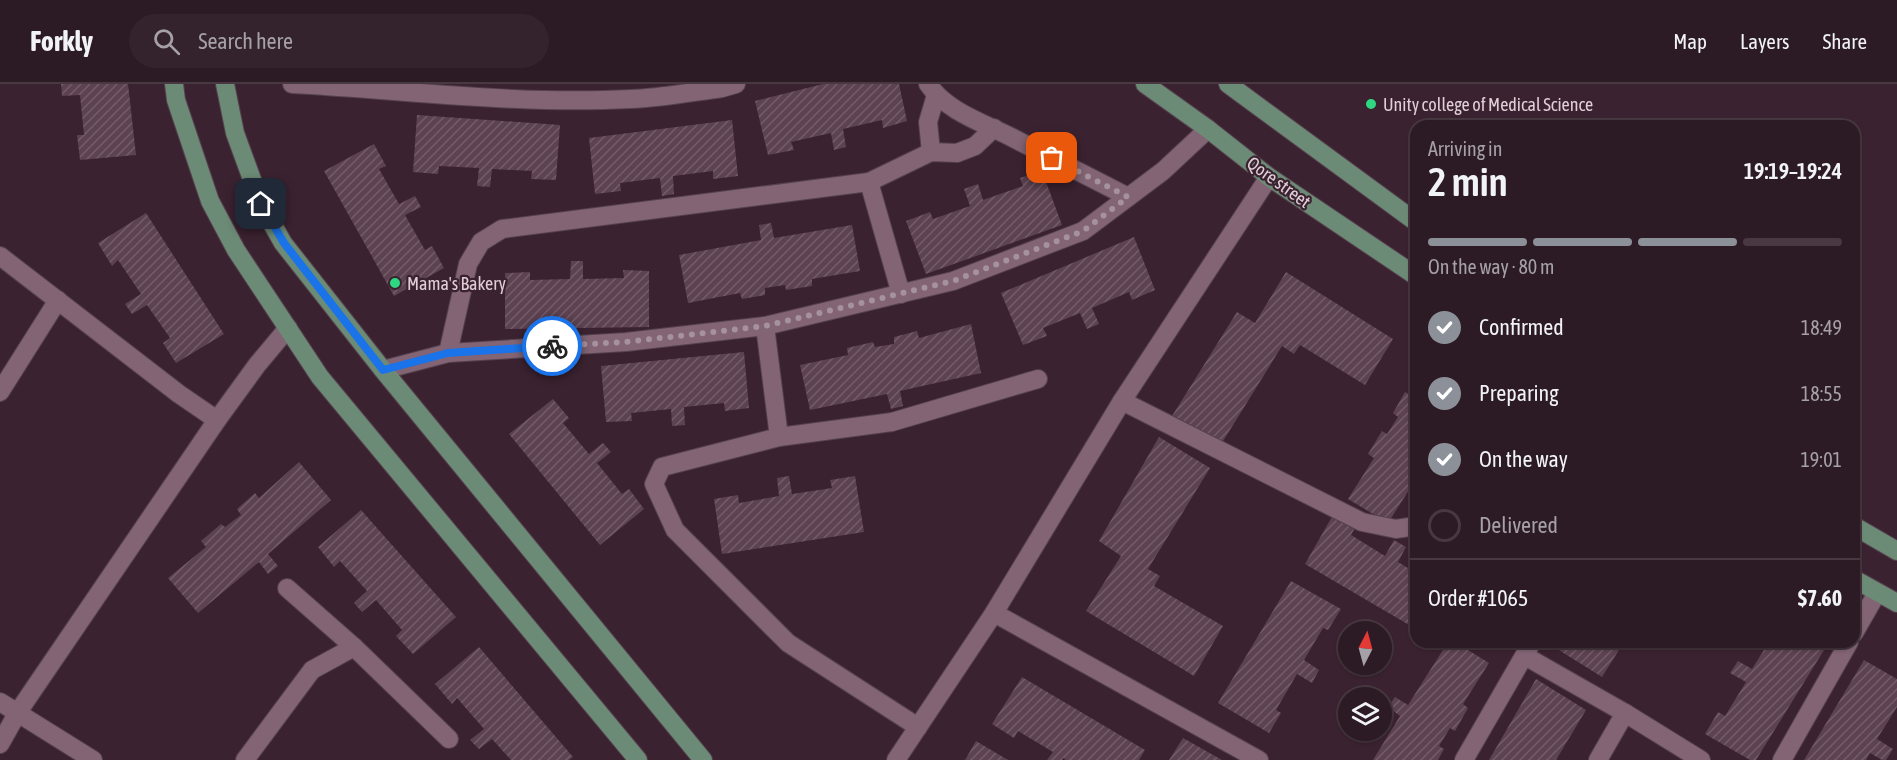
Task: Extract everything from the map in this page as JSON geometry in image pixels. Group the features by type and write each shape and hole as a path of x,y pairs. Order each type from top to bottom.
{"main road":[{"path":"174,84 176,100 210,201 236,250 320,377 638,760"},
{"path":"225,84 236,133 261,204 284,243 383,370 703,760"},
{"name":"Qore street","path":"1145,84 1208,129 1269,177 1410,272"},
{"path":"1228,84 1410,218"},
{"path":"1860,530 1897,552"},
{"path":"1860,583 1897,603"}],"street":[{"path":"292,84 357,86 559,100 633,99 650,90 722,88 736,84"},
{"path":"931,152 928,122 932,90 968,117 1128,197"},
{"path":"448,353 468,264 481,242 502,229 775,196 869,182 931,152 957,153 975,146 994,128"},
{"path":"383,370 448,353 626,342 765,326 953,281 1083,231 1163,171 1208,129"},
{"path":"896,760 994,613 1122,401 1269,177"},
{"path":"869,182 901,294"},
{"path":"0,256 179,394 217,420"},
{"path":"0,392 58,300"},
{"path":"765,326 779,437"},
{"path":"0,744 18,712 217,420 256,365 288,328"},
{"path":"918,727 788,643 675,531 654,484 662,467 779,437 892,422 1038,379"},
{"path":"1122,401 1362,522 1396,529 1410,527"},
{"path":"287,588 354,647 449,739"},
{"path":"1860,623 1877,593"},
{"path":"994,613 1259,760"},
{"path":"245,760 312,670 354,647"},
{"path":"1782,760 1846,648"},
{"path":"1464,760 1528,649 1701,760"},
{"path":"0,702 93,760"},
{"path":"1598,760 1626,713"}],"building":[{"path":"61,84 128,84 136,155 80,160 77,135 84,135 80,95 62,96"},
{"path":"823,84 899,84 907,121 883,128 882,120 843,129 846,147 834,150 831,133 791,142 794,150 768,155 755,101"},
{"path":"417,115 560,125 556,180 531,179 532,171 492,169 490,187 477,186 479,168 439,166 438,174 413,172"},
{"path":"732,120 738,176 713,179 713,171 673,176 674,194 662,196 660,178 620,183 621,191 595,194 589,138"},
{"path":"374,144 386,166 379,169 399,204 415,196 421,207 405,215 425,250 432,246 444,268 394,296 324,171"},
{"path":"1042,171 1062,225 926,274 906,221 930,212 933,219 970,206 964,189 978,184 983,200 1023,186 1020,178"},
{"path":"146,213 224,334 176,363 163,343 170,338 147,305 132,314 125,304 141,294 118,260 112,266 98,243"},
{"path":"771,223 774,238 852,225 860,271 812,279 812,286 786,290 785,285 765,288 765,295 742,299 740,293 688,303 679,255 761,240 759,225"},
{"path":"1134,237 1155,290 1132,300 1129,292 1092,308 1099,324 1087,329 1080,313 1043,328 1047,336 1023,345 1001,293"},
{"path":"571,261 583,261 583,279 624,278 623,270 649,271 649,327 505,329 505,273 530,272 530,280 570,279"},
{"path":"1286,272 1393,339 1365,385 1300,345 1294,354 1282,346 1220,446 1172,416 1237,312 1255,323"},
{"path":"971,324 981,373 900,391 903,406 891,409 887,394 810,410 800,365 848,355 847,348 873,342 875,347 894,344 894,337 917,331 919,338"},
{"path":"744,352 749,408 725,411 724,403 684,407 685,425 672,426 671,409 631,413 632,421 606,422 601,366"},
{"path":"1405,392 1410,394 1410,488 1388,523 1348,499 1374,458 1368,454 1382,431 1387,434 1398,417 1393,413"},
{"path":"553,399 569,418 563,423 589,454 603,443 611,452 597,463 622,494 629,489 644,509 600,545 509,434"},
{"path":"1159,437 1210,468 1148,569 1160,576 1154,586 1223,626 1194,676 1086,611 1121,556 1099,541"},
{"path":"299,462 331,500 268,554 278,566 268,574 259,562 198,613 168,578 206,547 201,541 221,524 225,527 241,515 237,509 255,493 259,498"},
{"path":"789,476 792,494 832,488 830,480 855,476 864,532 722,554 714,499 738,495 739,503 779,496 777,478"},
{"path":"361,510 456,617 413,654 396,636 402,630 376,600 362,612 354,603 367,591 340,561 334,567 318,547"},
{"path":"1333,515 1355,528 1351,535 1385,556 1394,540 1406,547 1398,562 1410,569 1410,625 1305,564"},
{"path":"1291,581 1341,609 1328,630 1323,628 1304,660 1319,670 1312,683 1297,674 1276,710 1281,713 1269,733 1218,703"},
{"path":"479,647 573,757 569,760 511,760 492,739 479,749 470,740 484,729 457,698 452,704 435,684"},
{"path":"1444,648 1465,648 1489,663 1463,704 1468,708 1455,731 1450,728 1439,746 1444,749 1438,760 1373,760 1385,741 1392,741 1392,729 1400,716 1392,710 1392,701 1395,697 1408,705"},
{"path":"1556,648 1620,648 1602,677"},
{"path":"1765,648 1825,648 1756,760 1750,760 1705,734 1718,712 1725,716 1746,682 1730,673 1738,661 1752,669"},
{"path":"1864,660 1897,679 1897,707 1877,739 1893,749 1886,760 1870,753 1866,760 1804,760"},
{"path":"1022,677 1145,750 1139,760 1066,760 1063,758 1062,760 1047,760 1053,752 1018,731 1014,738 992,724"},
{"path":"1536,679 1586,710 1556,760 1489,760"},
{"path":"1183,738 1222,760 1169,760"},
{"path":"976,741 1008,760 965,760"}],"way so far":[{"path":"552,346 626,342 765,326 953,281 1083,231 1128,197 1052,158"}],"place":[{"name":"Unity college of Medical Science","path":"1371,104"},
{"name":"Mama's Bakery","path":"395,283"}],"route":[{"path":"261,204 284,243 383,370 448,353 552,346"}]}
